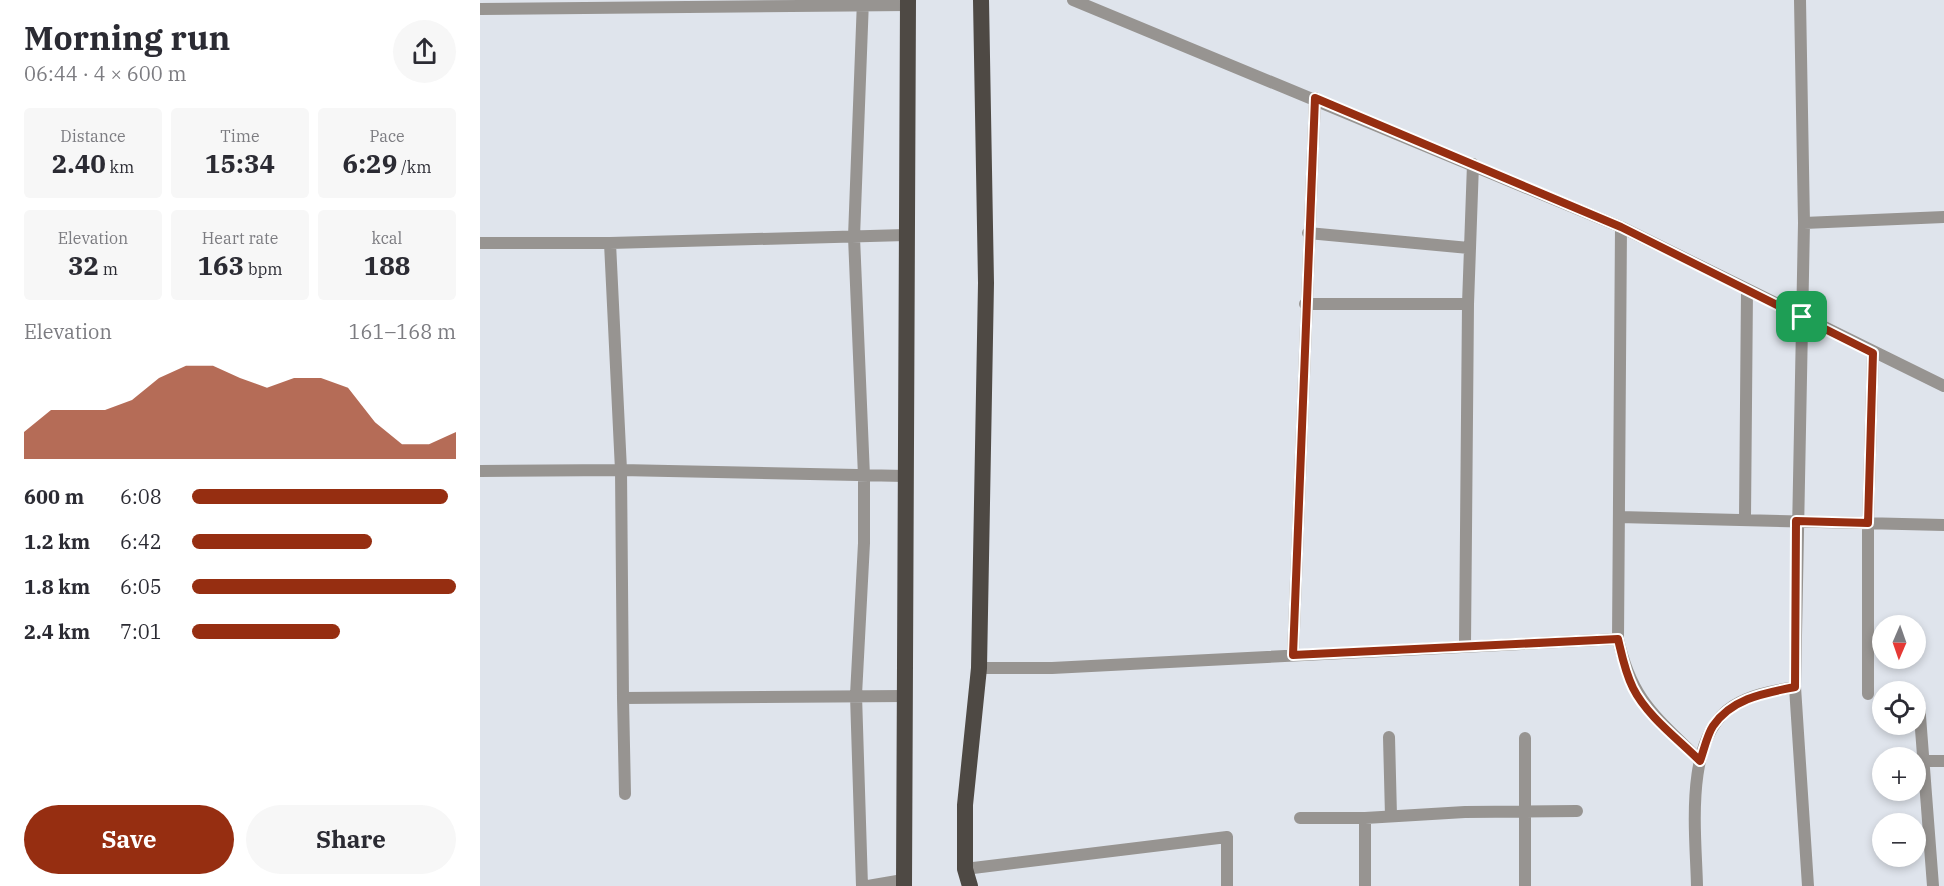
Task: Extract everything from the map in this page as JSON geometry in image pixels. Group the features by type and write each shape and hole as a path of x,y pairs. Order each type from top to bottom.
{"highway":[{"path":"970,886 965,869 965,805 979,668 986,283 981,0"},
{"path":"904,883 908,2"}],"street":[{"path":"1073,0 1315,98 1621,227 1944,386"},
{"path":"1800,0 1804,223 1796,521 1795,687 1808,886"},
{"path":"480,9 908,2"},
{"path":"862,886 856,695 864,543 864,476 854,237 863,3"},
{"path":"1293,655 1305,304 1315,98"},
{"path":"1465,645 1468,304 1473,164"},
{"path":"1804,223 1944,217"},
{"path":"1621,227 1618,639 1624,668 1634,689 1645,705 1700,761"},
{"path":"1308,233 1469,248"},
{"path":"480,243 610,243 906,236"},
{"path":"610,243 621,470 625,794"},
{"path":"1745,518 1747,290"},
{"path":"1305,304 1468,304"},
{"path":"1868,693 1868,523 1873,353"},
{"path":"480,471 621,470 905,476"},
{"path":"1619,517 1745,518 1944,525"},
{"path":"979,668 1052,668 1465,645 1618,639"},
{"path":"1697,886 1695,786 1700,761 1713,726 1731,707 1757,694 1795,687"},
{"path":"623,698 904,696"},
{"path":"1389,737 1391,816"},
{"path":"1525,738 1525,886"},
{"path":"1926,761 1944,761"},
{"path":"1926,777 1933,886"},
{"path":"1300,818 1577,811"},
{"path":"1365,818 1365,886"},
{"path":"965,869 1227,837 1227,886"},
{"path":"868,886 904,883"}],"route":[{"path":"1315,98 1621,227 1802,317 1873,353 1868,523 1796,521 1795,687 1757,694 1731,707 1713,726 1700,761 1645,705 1634,689 1624,668 1618,639 1293,655 1305,373 1305,304 1315,98"}]}
